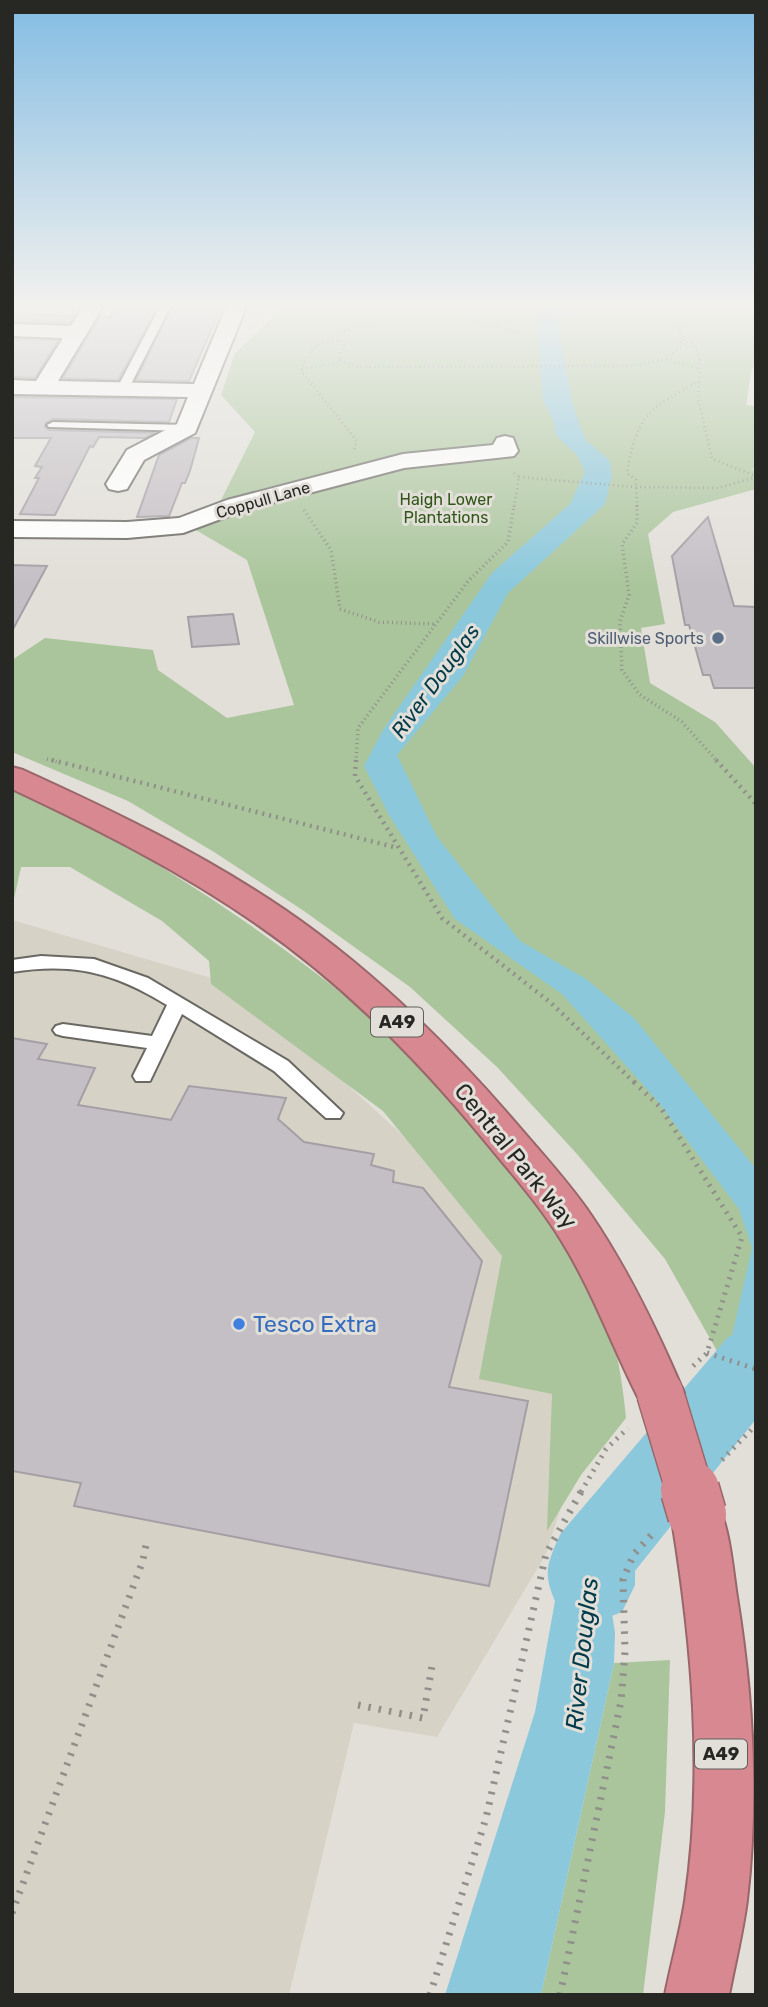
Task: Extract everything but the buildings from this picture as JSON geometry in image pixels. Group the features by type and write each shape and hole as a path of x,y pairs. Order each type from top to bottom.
{"highway":[{"name":"Central Park Way","path":"24,767 137,837 235,893 332,965 420,1044 485,1113 561,1205 611,1285 661,1395 692,1501 713,1615 720,1703 722,1798 716,1900 697,1995"}],"street":[{"path":"114,478 135,455 187,428 199,399"},
{"name":"Coppull Lane","path":"12,529 127,530 183,526 236,505 403,461 476,453 513,457"}],"lane":[{"path":"53,425 187,428"},
{"path":"12,966 53,959 85,962 122,972 178,1003 288,1072 333,1113"},
{"path":"143,1076 178,1003"},
{"path":"63,1030 159,1043"}],"path":[{"path":"323,399 357,440 354,451"},
{"path":"668,399 640,421 633,439 627,473 636,481 634,487 637,523 622,544 629,595 620,622 622,670 639,694 682,722 756,804"},
{"path":"698,399 712,459 756,477"},
{"path":"476,453 513,457 634,487 719,488 756,477"},
{"path":"430,1995 486,1818 546,1554 606,1448 707,1353 742,1237 661,1108 550,1002 442,918 355,776 358,728 470,580 508,542 513,457"},
{"path":"305,488 304,510 329,543 334,563 335,596 340,609 379,622 435,624"},
{"path":"24,767 399,848"},
{"path":"707,1353 756,1369"},
{"path":"560,1995 621,1701 625,1652 623,1579 634,1554 692,1501 756,1425"},
{"path":"12,1913 101,1678 147,1540"},
{"path":"358,1705 424,1718 432,1666"}],"shaded area":[{"path":"12,920 239,986 466,1193 555,1330 563,1501 546,1554 437,1737 354,1723 289,1995 12,1995"}],"green space":[{"name":"Haigh Lower Plantations","path":"224,399 747,399 746,405 756,406 756,468 751,469 756,471 756,489 673,512 648,534 665,624 641,628 650,683 715,722 756,768 756,1420 665,1259 577,1154 497,1067 410,987 304,911 214,852 128,801 12,752 12,660 45,638 153,650 158,670 227,718 294,705 247,560 194,529 221,500 255,432"},
{"path":"12,788 80,821 178,877 271,940 345,996 386,1033 455,1106 573,1252 597,1291 610,1326 619,1364 626,1418 581,1475 547,1531 552,1394 479,1379 502,1256 383,1111 211,984 209,961 162,921 70,867 21,867 12,908"},
{"path":"670,1660 665,1812 643,1995 541,1995 614,1663"}],"water":[{"name":"River Douglas","path":"572,399 586,440 610,463 612,476 605,504 508,593 463,676 397,755 437,837 520,941 586,979 634,1018 756,1169 756,1359 729,1349 752,1248 739,1209 655,1098 562,994 455,919 389,815 364,766 383,730 492,573 570,504 585,472 577,455 556,435 553,420 543,400"},
{"path":"623,1467 634,1528 615,1555 607,1581 615,1633 614,1663 541,1995 445,1995 535,1712 555,1601 577,1542"}],"waterway":[{"name":"River Douglas","path":"591,1585 592,1560 756,1359"}],"place":[{"name":"Skillwise Sports","path":"718,638"},
{"name":"Tesco Extra","path":"239,1324"}]}
